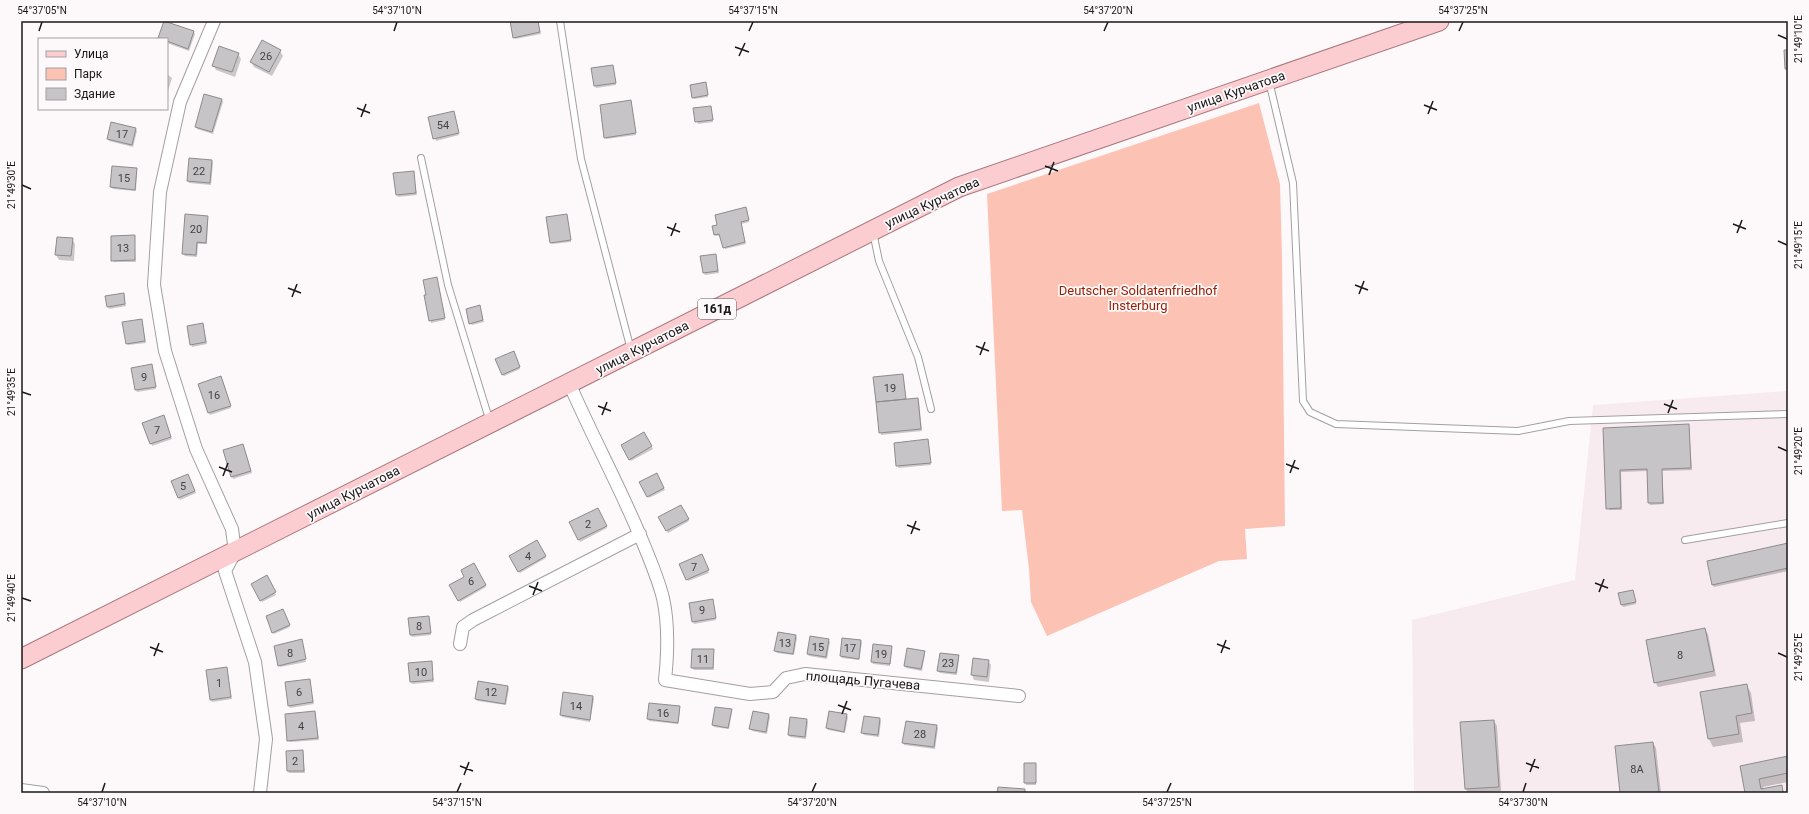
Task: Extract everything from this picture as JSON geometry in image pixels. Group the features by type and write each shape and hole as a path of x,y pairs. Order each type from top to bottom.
{"main road":[{"name":"улица Курчатова","path":"21,659 959,187 1439,21"}],"street":[{"path":"214,21 180,102 160,192 154,285 165,351 196,449 232,529 235,552 224,571 255,662 266,739 260,793"},
{"path":"460,644 463,627 473,620 640,534 625,499 585,421 569,383"},
{"name":"площадь Пугачева","path":"640,534 663,598 668,645 665,680 750,694 773,692 786,678 805,674 1019,696"},
{"path":"21,790 43,793"}],"lane":[{"path":"560,21 581,159 631,352"},
{"path":"1269,80 1293,183 1303,401 1310,412 1336,424 1518,431 1569,421 1788,414"},
{"path":"421,158 448,285 490,423"},
{"path":"873,230 879,261 918,357 931,409"},
{"path":"1685,540 1788,523"}],"shaded area":[{"path":"1788,391 1788,793 1414,793 1412,620 1575,580 1593,405"}],"green space":[{"name":"Deutscher Soldatenfriedhof Insterburg","path":"1259,103 1280,184 1285,526 1245,529 1247,559 1219,561 1047,636 1031,602 1029,569 1022,510 1002,511 987,194"}],"building":[{"path":"164,21 194,31 188,49 168,41 168,38 158,38"},
{"path":"510,21 538,21 540,32 513,38"},
{"path":"262,40 281,50 269,72 250,62"},
{"path":"219,46 239,53 232,72 212,66"},
{"path":"1784,50 1788,50 1788,69 1785,69"},
{"path":"613,65 616,83 594,86 591,68"},
{"path":"706,82 708,95 692,98 690,85"},
{"path":"204,94 222,99 212,132 195,127"},
{"path":"631,100 636,133 604,138 600,105"},
{"path":"711,106 713,120 695,122 693,108"},
{"path":"454,111 459,133 433,139 428,117"},
{"path":"111,122 136,128 132,145 107,139"},
{"path":"189,158 212,160 210,183 187,181"},
{"path":"112,166 137,168 135,190 110,187"},
{"path":"414,171 416,193 396,195 393,173"},
{"path":"746,207 749,220 741,222 745,242 723,248 719,234 714,235 712,226 717,225 715,215"},
{"path":"185,214 208,216 206,243 197,242 196,255 182,254"},
{"path":"567,214 571,240 550,243 546,217"},
{"path":"135,235 135,260 111,261 111,236"},
{"path":"57,237 73,238 71,256 55,255"},
{"path":"716,254 718,271 703,273 700,256"},
{"path":"437,277 445,318 429,321 423,280"},
{"path":"124,293 125,304 107,307 105,296"},
{"path":"480,305 483,320 469,324 466,309"},
{"path":"142,319 145,341 126,344 122,322"},
{"path":"203,323 206,342 190,345 187,326"},
{"path":"514,351 520,367 502,375 495,359"},
{"path":"152,364 156,387 135,390 131,368"},
{"path":"903,374 906,399 876,402 873,377"},
{"path":"221,376 231,406 208,413 198,384"},
{"path":"918,398 921,429 879,433 876,402"},
{"path":"164,415 171,437 150,444 142,423"},
{"path":"1689,424 1691,468 1662,469 1663,503 1648,503 1647,469 1620,470 1621,508 1606,509 1603,428"},
{"path":"644,432 652,446 629,460 621,445"},
{"path":"928,439 931,463 896,466 894,443"},
{"path":"243,444 251,471 231,477 223,450"},
{"path":"657,473 664,488 647,497 639,482"},
{"path":"188,474 195,491 178,498 171,481"},
{"path":"681,505 689,519 666,531 658,517"},
{"path":"598,508 607,526 578,540 569,522"},
{"path":"537,540 546,556 518,572 509,556"},
{"path":"1788,543 1788,568 1712,585 1707,561"},
{"path":"702,554 709,570 686,580 679,564"},
{"path":"474,563 486,585 458,601 449,585 464,577 461,570"},
{"path":"267,575 276,592 260,601 251,584"},
{"path":"1633,590 1636,602 1621,605 1618,593"},
{"path":"713,599 716,618 692,622 689,603"},
{"path":"283,609 290,625 272,633 266,616"},
{"path":"429,616 431,633 410,635 408,618"},
{"path":"1705,628 1714,671 1654,683 1646,640"},
{"path":"778,632 796,635 793,654 774,651"},
{"path":"810,636 829,639 826,657 807,654"},
{"path":"842,638 861,640 859,659 840,656"},
{"path":"302,639 306,659 278,666 274,646"},
{"path":"873,644 892,646 890,664 871,662"},
{"path":"907,648 925,651 921,669 904,666"},
{"path":"692,649 714,649 713,668 691,668"},
{"path":"940,653 959,655 956,673 937,671"},
{"path":"973,658 989,660 987,677 971,675"},
{"path":"432,661 433,680 410,682 408,663"},
{"path":"227,667 231,697 210,700 206,670"},
{"path":"310,679 313,702 288,706 285,682"},
{"path":"478,681 508,686 505,704 475,699"},
{"path":"1747,684 1752,713 1736,716 1739,734 1708,739 1700,692"},
{"path":"563,692 593,696 590,720 560,715"},
{"path":"649,703 680,706 678,723 647,719"},
{"path":"715,707 732,709 728,728 712,725"},
{"path":"315,711 318,738 287,741 285,714"},
{"path":"753,711 769,714 766,732 749,729"},
{"path":"829,711 847,714 844,732 826,728"},
{"path":"864,716 880,718 878,735 861,733"},
{"path":"790,717 807,719 805,737 788,735"},
{"path":"1494,720 1499,787 1465,789 1460,722"},
{"path":"906,721 937,725 934,747 902,743"},
{"path":"1653,742 1659,793 1620,793 1615,746"},
{"path":"303,750 304,771 287,771 286,751"},
{"path":"1788,756 1788,773 1759,779 1761,789 1782,785 1783,793 1745,793 1740,766"},
{"path":"1024,763 1036,763 1036,783 1024,783"},
{"path":"998,787 1025,789 1025,793 997,793"}]}
